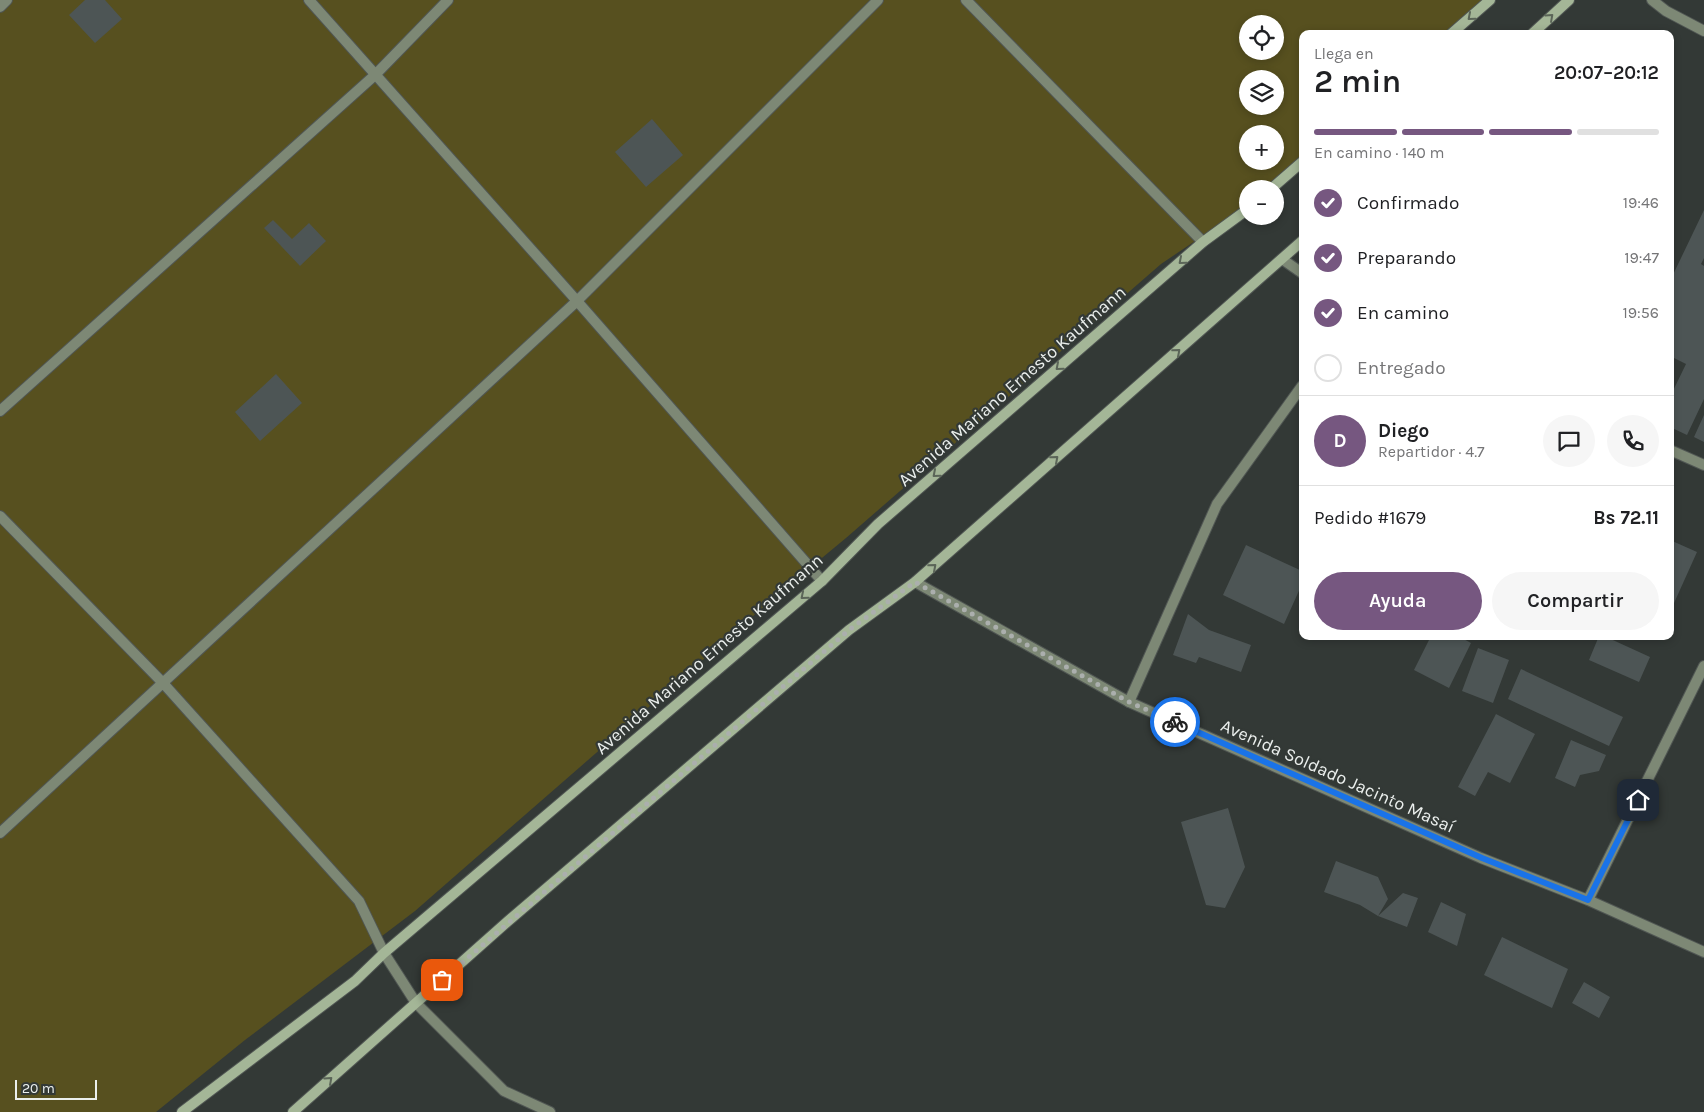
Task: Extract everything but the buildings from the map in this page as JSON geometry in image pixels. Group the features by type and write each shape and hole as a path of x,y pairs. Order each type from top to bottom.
{"main road":[{"path":"1456,30 1490,0"},
{"path":"1536,30 1569,0"},
{"path":"1281,180 1299,165"},
{"name":"Avenida Mariano Ernesto Kaufmann","path":"182,1112 355,981 384,953 822,581 878,524 1203,242 1239,216"},
{"path":"293,1112 515,916 849,630 915,582 1299,244"}],"street":[{"path":"0,7 8,0"},
{"path":"309,0 577,301 822,581"},
{"path":"0,411 375,75 448,0"},
{"path":"0,833 577,301 878,0"},
{"path":"966,0 1203,242"},
{"path":"1652,0 1666,11 1704,31"},
{"path":"1282,259 1299,271"},
{"path":"1129,702 1216,504 1299,390"},
{"path":"1674,452 1704,465"},
{"path":"0,516 163,683 359,901 384,953 416,1003 504,1091 550,1112"},
{"name":"Avenida Soldado Jacinto Masaí","path":"915,582 1129,702 1482,858 1588,900 1704,952"},
{"path":"1588,900 1704,666"}],"shaded area":[{"path":"0,0 1491,0 1457,30 1299,30 1299,166 1282,180 1239,180 1239,211 1161,264 415,911 245,1040 156,1112 0,1112"}],"way so far":[{"path":"442,980 507,922 849,630 915,582 1129,702 1175,722"}],"route":[{"path":"1175,722 1482,858 1588,900 1638,800"}]}
